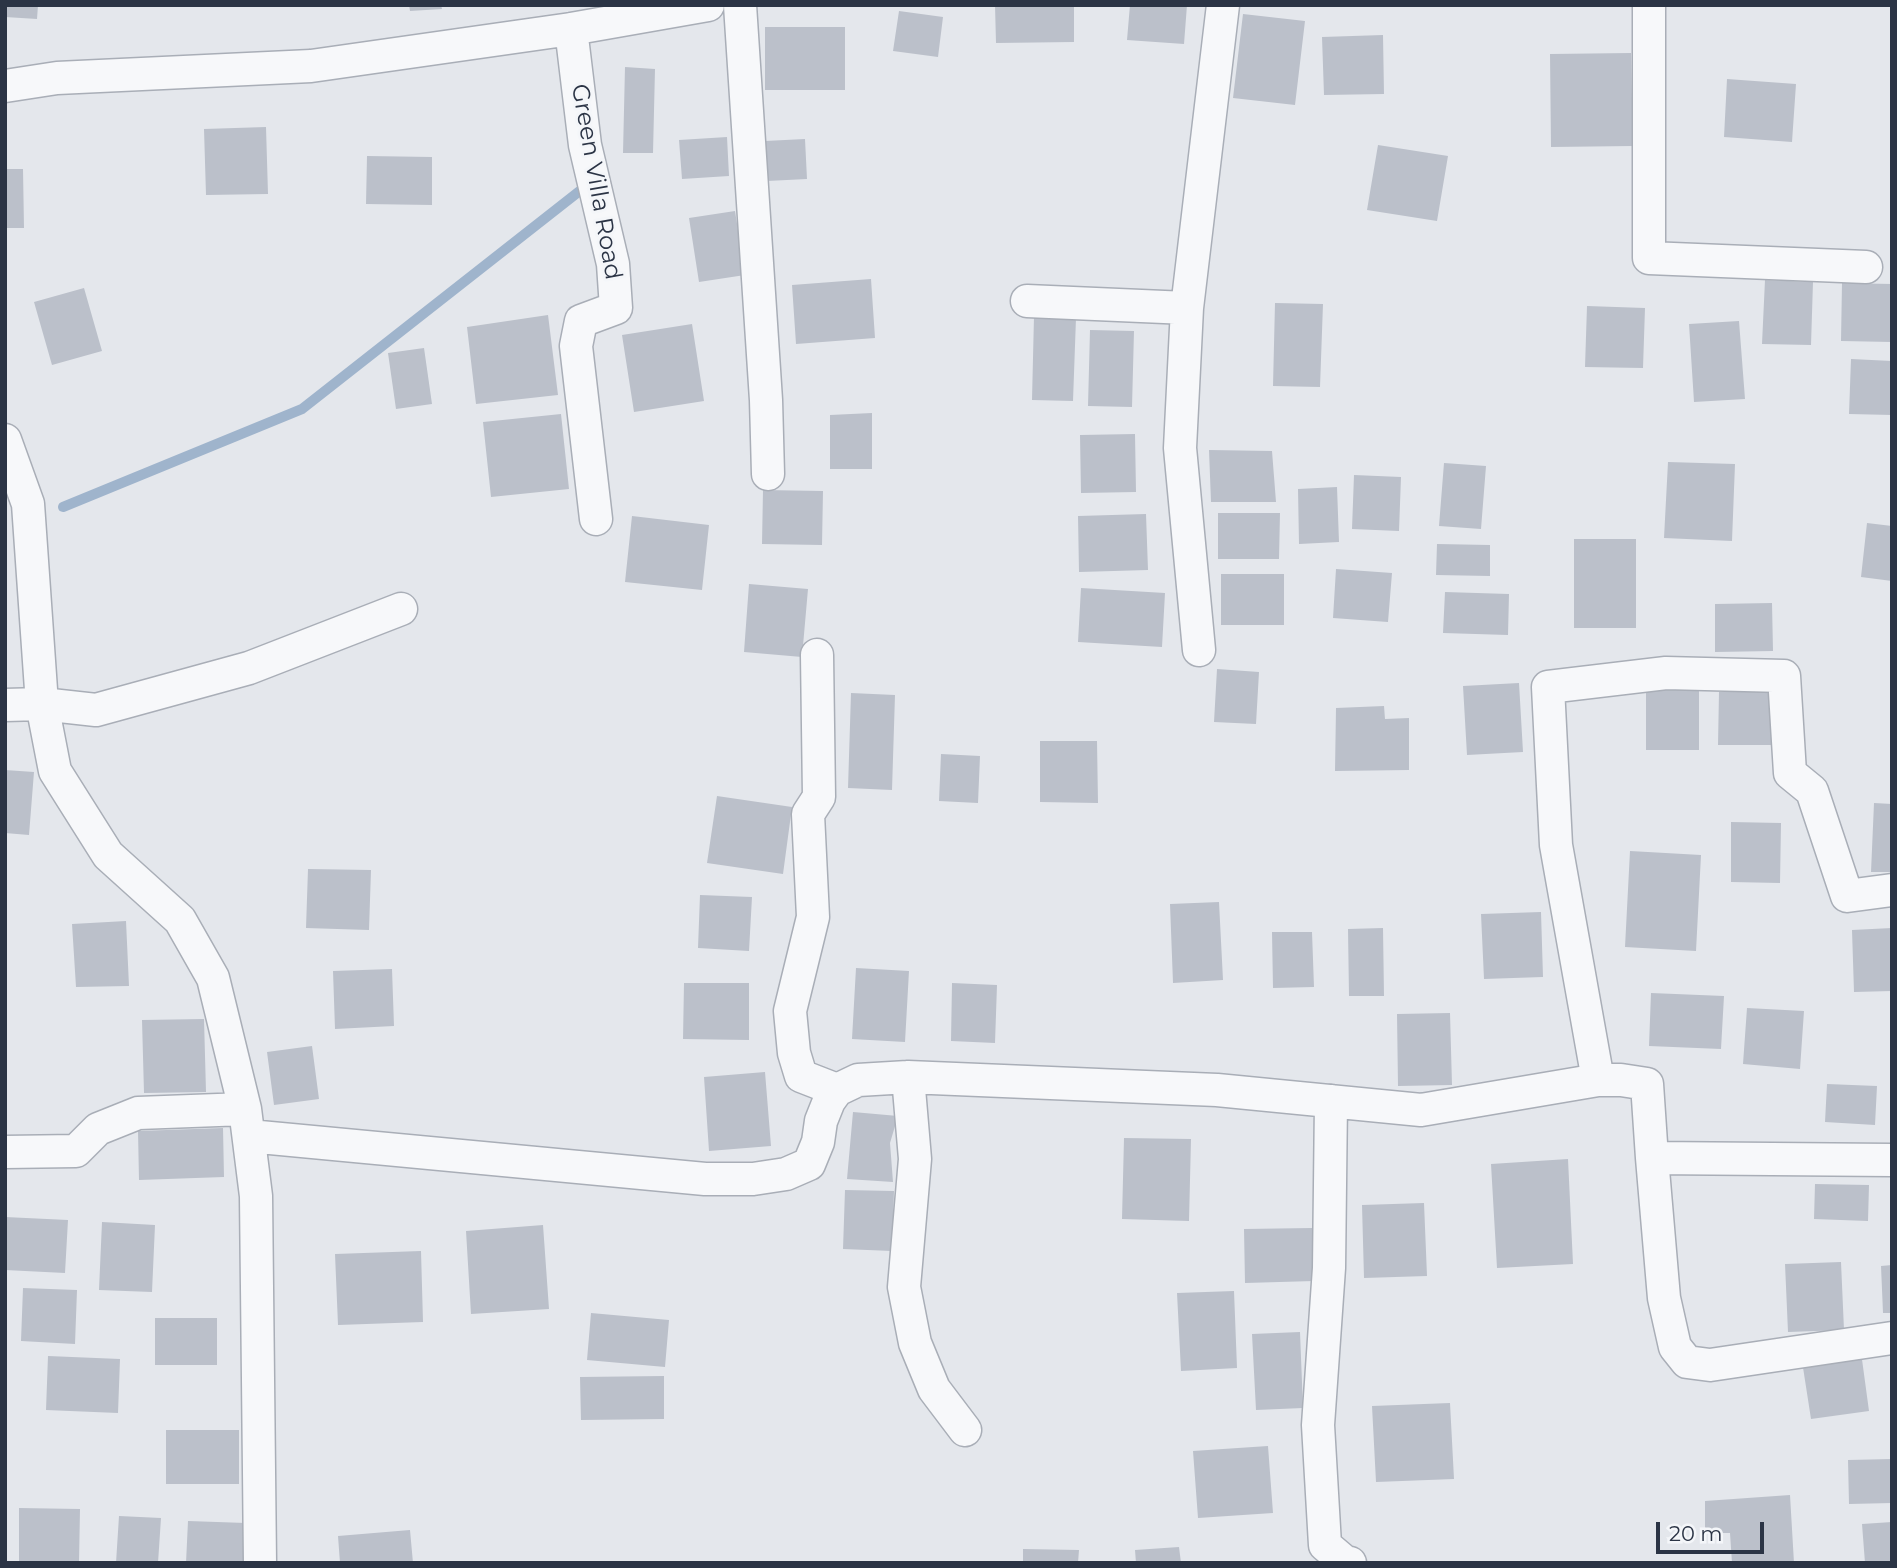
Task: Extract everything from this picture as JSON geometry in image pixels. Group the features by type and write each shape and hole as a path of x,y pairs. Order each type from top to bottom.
{"street":[{"path":"5,86 57,78 311,65 571,29 708,5"},
{"path":"740,5 765,387 768,474"},
{"path":"1199,650 1180,448 1187,308 1223,5"},
{"path":"1649,5 1649,258 1866,267"},
{"name":"Green Villa Road","path":"571,29 584,145 612,264 616,308 581,321 576,346 596,519"},
{"path":"1027,301 1187,308"},
{"path":"5,440 28,504 42,704 55,771 108,855 180,920 213,978 247,1122 256,1196 260,1563"},
{"path":"5,705 42,704 96,710 249,668 401,609"},
{"path":"817,655 819,797 808,814 813,917 790,1011 794,1053 801,1076 838,1090"},
{"path":"1598,1080 1556,845 1548,687 1666,673 1784,677 1790,773 1812,791 1847,897 1892,890"},
{"path":"908,1077 915,1159 904,1287 915,1343 934,1389 965,1430"},
{"path":"5,1152 76,1151 98,1129 138,1113 247,1122 705,1179 753,1179 786,1174 809,1164 829,1101 838,1090 858,1080 908,1077 1217,1090 1421,1110 1598,1080 1621,1080 1647,1084 1664,1298 1675,1347 1687,1362 1710,1365 1892,1338"},
{"path":"1331,1101 1329,1268 1318,1425 1325,1545 1345,1562 1350,1563"},
{"path":"1652,1157 1892,1160"}],"building":[{"path":"5,5 38,5 37,19 5,17"},
{"path":"409,5 441,5 442,9 410,11"},
{"path":"995,5 1074,5 1074,42 996,43"},
{"path":"1130,5 1187,5 1184,44 1127,40"},
{"path":"899,11 943,17 938,57 893,51"},
{"path":"1243,14 1305,21 1295,105 1233,98"},
{"path":"765,27 845,27 845,90 765,90"},
{"path":"1383,35 1384,94 1324,95 1322,37"},
{"path":"1631,53 1633,146 1551,147 1550,54"},
{"path":"625,67 655,69 653,153 623,153"},
{"path":"1727,79 1796,84 1792,142 1724,137"},
{"path":"266,127 268,194 206,195 204,129"},
{"path":"727,137 729,176 682,179 679,140"},
{"path":"805,139 807,179 767,181 765,141"},
{"path":"1378,145 1448,156 1437,221 1367,210"},
{"path":"367,156 432,157 432,205 366,204"},
{"path":"5,169 23,169 24,228 5,228"},
{"path":"735,211 745,275 699,282 689,218"},
{"path":"871,279 875,338 796,344 792,285"},
{"path":"1765,280 1813,282 1811,345 1762,344"},
{"path":"1842,283 1892,284 1892,342 1841,341"},
{"path":"84,288 102,351 52,365 34,302"},
{"path":"1275,303 1323,304 1320,387 1273,386"},
{"path":"1587,306 1645,308 1643,368 1585,367"},
{"path":"548,315 558,395 476,404 467,327"},
{"path":"1034,316 1076,318 1073,401 1032,400"},
{"path":"1739,321 1745,399 1694,402 1689,324"},
{"path":"692,324 704,401 634,412 622,335"},
{"path":"1090,330 1134,331 1132,407 1088,406"},
{"path":"424,348 432,404 396,409 388,353"},
{"path":"1851,359 1892,361 1892,415 1849,414"},
{"path":"872,413 872,469 830,469 830,415"},
{"path":"561,414 569,489 491,497 483,422"},
{"path":"1135,434 1136,492 1081,493 1080,435"},
{"path":"1209,450 1272,451 1276,502 1211,502"},
{"path":"1668,462 1735,464 1732,541 1664,538"},
{"path":"1444,463 1486,466 1481,529 1439,526"},
{"path":"1354,475 1401,477 1399,531 1352,529"},
{"path":"1337,487 1339,542 1299,544 1298,489"},
{"path":"763,490 823,491 822,545 762,544"},
{"path":"1218,513 1280,513 1279,559 1218,559"},
{"path":"1146,514 1148,570 1079,572 1078,516"},
{"path":"632,516 709,525 702,590 625,582"},
{"path":"1867,523 1892,526 1892,581 1861,577"},
{"path":"1574,539 1636,539 1636,628 1574,628"},
{"path":"1437,544 1490,545 1490,576 1436,575"},
{"path":"1336,569 1392,573 1388,622 1333,618"},
{"path":"1221,574 1284,574 1284,625 1221,625"},
{"path":"749,584 808,589 802,657 744,652"},
{"path":"1081,588 1165,593 1162,647 1078,642"},
{"path":"1445,592 1509,594 1508,635 1443,633"},
{"path":"1772,603 1773,651 1715,652 1715,604"},
{"path":"1217,669 1259,672 1256,724 1214,722"},
{"path":"1519,683 1523,752 1467,755 1463,686"},
{"path":"1646,687 1699,687 1699,750 1646,750"},
{"path":"1719,692 1773,692 1772,745 1718,745"},
{"path":"851,693 895,695 892,790 848,788"},
{"path":"1384,706 1385,719 1409,718 1409,770 1335,771 1336,708"},
{"path":"1040,741 1097,741 1098,803 1040,802"},
{"path":"941,754 980,756 978,803 939,801"},
{"path":"5,770 34,772 29,835 5,833"},
{"path":"717,796 792,807 783,874 707,863"},
{"path":"1874,803 1892,804 1892,872 1871,872"},
{"path":"1731,822 1781,823 1780,883 1731,882"},
{"path":"1630,851 1701,855 1696,951 1625,947"},
{"path":"308,869 371,870 369,930 306,928"},
{"path":"700,895 752,897 749,951 698,948"},
{"path":"1219,902 1223,980 1173,983 1170,904"},
{"path":"1541,912 1543,977 1484,979 1481,914"},
{"path":"126,921 129,986 76,987 72,924"},
{"path":"1383,928 1384,996 1349,996 1348,929"},
{"path":"1892,928 1892,991 1854,992 1852,930"},
{"path":"1272,932 1312,932 1314,987 1273,988"},
{"path":"856,968 909,971 905,1042 852,1039"},
{"path":"392,969 394,1026 335,1029 333,971"},
{"path":"684,983 749,983 749,1040 683,1039"},
{"path":"952,983 997,985 995,1043 951,1041"},
{"path":"1651,993 1724,996 1721,1049 1649,1046"},
{"path":"1747,1008 1804,1011 1800,1069 1743,1064"},
{"path":"1450,1013 1452,1085 1398,1086 1397,1014"},
{"path":"204,1019 206,1092 144,1093 142,1020"},
{"path":"312,1046 319,1099 274,1105 267,1052"},
{"path":"765,1072 771,1146 709,1151 704,1077"},
{"path":"1827,1084 1877,1086 1875,1125 1825,1122"},
{"path":"853,1112 898,1116 890,1143 893,1182 847,1179"},
{"path":"223,1128 224,1177 139,1180 138,1131"},
{"path":"1124,1138 1191,1139 1189,1221 1122,1219"},
{"path":"1568,1159 1573,1264 1497,1268 1491,1164"},
{"path":"1815,1184 1869,1185 1868,1221 1814,1219"},
{"path":"845,1190 894,1191 892,1251 843,1249"},
{"path":"1424,1203 1427,1276 1364,1278 1362,1205"},
{"path":"5,1217 68,1220 65,1273 5,1270"},
{"path":"102,1222 155,1225 152,1292 99,1290"},
{"path":"543,1225 549,1309 471,1314 466,1231"},
{"path":"1312,1228 1314,1281 1245,1283 1244,1229"},
{"path":"421,1251 423,1322 338,1325 335,1254"},
{"path":"1841,1262 1844,1330 1788,1332 1785,1264"},
{"path":"1892,1265 1892,1313 1883,1313 1881,1266"},
{"path":"23,1288 77,1290 75,1344 21,1341"},
{"path":"1234,1291 1237,1368 1181,1371 1177,1293"},
{"path":"591,1313 669,1320 665,1367 587,1360"},
{"path":"155,1318 217,1318 217,1365 155,1365"},
{"path":"1300,1332 1303,1408 1256,1410 1252,1334"},
{"path":"1861,1352 1869,1411 1811,1419 1802,1361"},
{"path":"48,1356 120,1359 118,1413 46,1410"},
{"path":"664,1376 664,1419 581,1420 580,1377"},
{"path":"1450,1403 1454,1479 1376,1482 1372,1406"},
{"path":"166,1430 239,1430 239,1484 166,1484"},
{"path":"1268,1446 1273,1513 1198,1518 1193,1451"},
{"path":"1892,1459 1892,1503 1849,1504 1848,1460"},
{"path":"1790,1495 1794,1563 1732,1563 1730,1533 1705,1533 1705,1501"},
{"path":"19,1508 80,1509 79,1563 19,1563"},
{"path":"119,1516 161,1518 158,1563 116,1563"},
{"path":"188,1521 246,1523 245,1563 186,1563"},
{"path":"1892,1522 1892,1563 1865,1563 1862,1524"},
{"path":"410,1530 413,1563 340,1563 338,1536"},
{"path":"1179,1547 1181,1563 1136,1563 1135,1550"},
{"path":"1023,1549 1079,1550 1078,1563 1023,1563"}],"waterway":[{"path":"63,507 302,409 586,186"}]}
